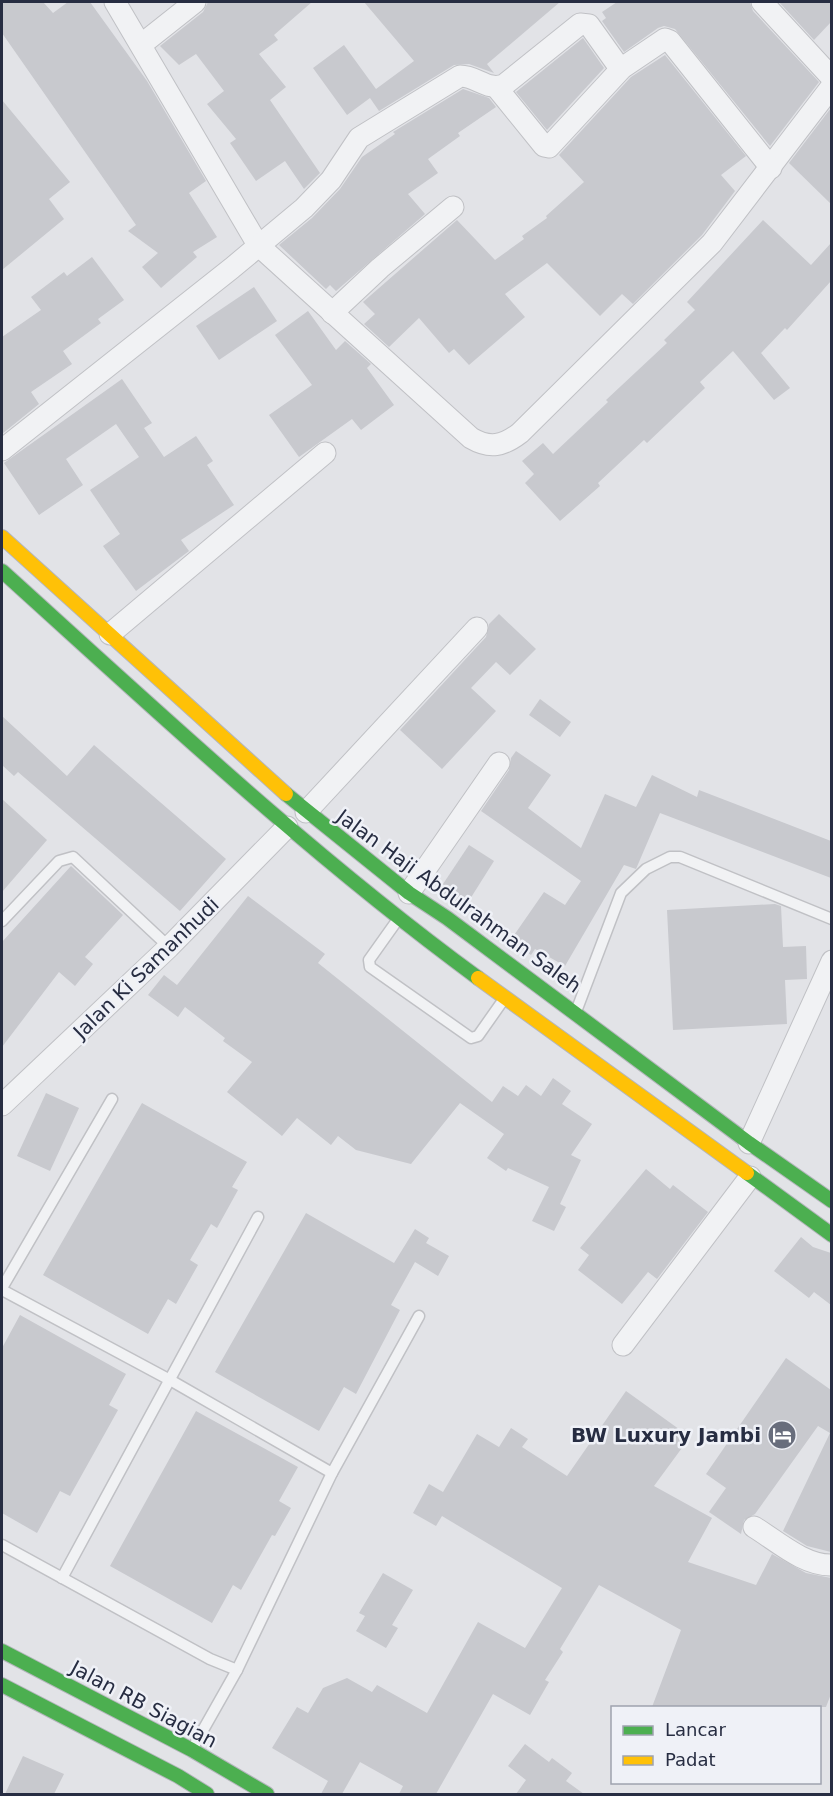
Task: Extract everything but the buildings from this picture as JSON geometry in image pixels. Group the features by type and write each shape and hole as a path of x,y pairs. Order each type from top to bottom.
{"highway":[{"name":"Jalan Haji Abdulrahman Saleh","path":"2,537 306,812 409,893 576,1012 749,1143 831,1201"},
{"path":"2,571 287,826 398,918 831,1235"},
{"path":"662,1112 676,1088"},
{"name":"Jalan RB Siagian","path":"2,1651 185,1763 207,1794"},
{"name":"Jalan RB Siagian","path":"2,1685 185,1763 267,1794"}],"street":[{"path":"115,2 142,44 258,245 471,438 482,444 494,446 507,443 712,243 831,86"},
{"path":"142,44 195,2"},
{"path":"762,2 831,78"},
{"path":"497,88 585,23 589,25 616,65 622,68"},
{"path":"2,450 304,208 331,180 359,138 460,76 497,88 544,146 549,147 622,68 665,39 670,41 771,168"},
{"path":"332,313 380,268 453,207"},
{"path":"110,634 325,453"},
{"path":"306,812 477,628"},
{"path":"409,893 500,763"},
{"name":"Jalan Ki Samanhudi","path":"2,1105 169,947 287,826"},
{"path":"749,1143 831,961"},
{"path":"623,1345 750,1177"},
{"path":"754,1527 804,1559 816,1564 831,1565"}],"lane":[{"path":"2,921 59,861 73,857 169,947"},
{"path":"576,1012 621,893 646,869 670,857 680,857 831,919"},
{"path":"398,918 369,960 370,967 474,1039 506,997"},
{"path":"112,1098 2,1289 170,1380 332,1473"},
{"path":"63,1578 258,1217"},
{"path":"185,1763 237,1670 332,1473 419,1316"},
{"path":"2,1545 210,1659 237,1670"}],"traffic: fast":[{"path":"2,571 176,729 294,832 415,931 478,978"},
{"path":"286,794 409,893 447,918 749,1143 832,1201"},
{"path":"747,1173 832,1235"},
{"path":"2,1651 192,1750 267,1794"},
{"path":"2,1685 178,1776 207,1794"}],"traffic: slow":[{"path":"2,537 286,794"},
{"path":"478,978 747,1173"}],"place":[{"name":"BW Luxury Jambi","path":"782,1435"}]}
